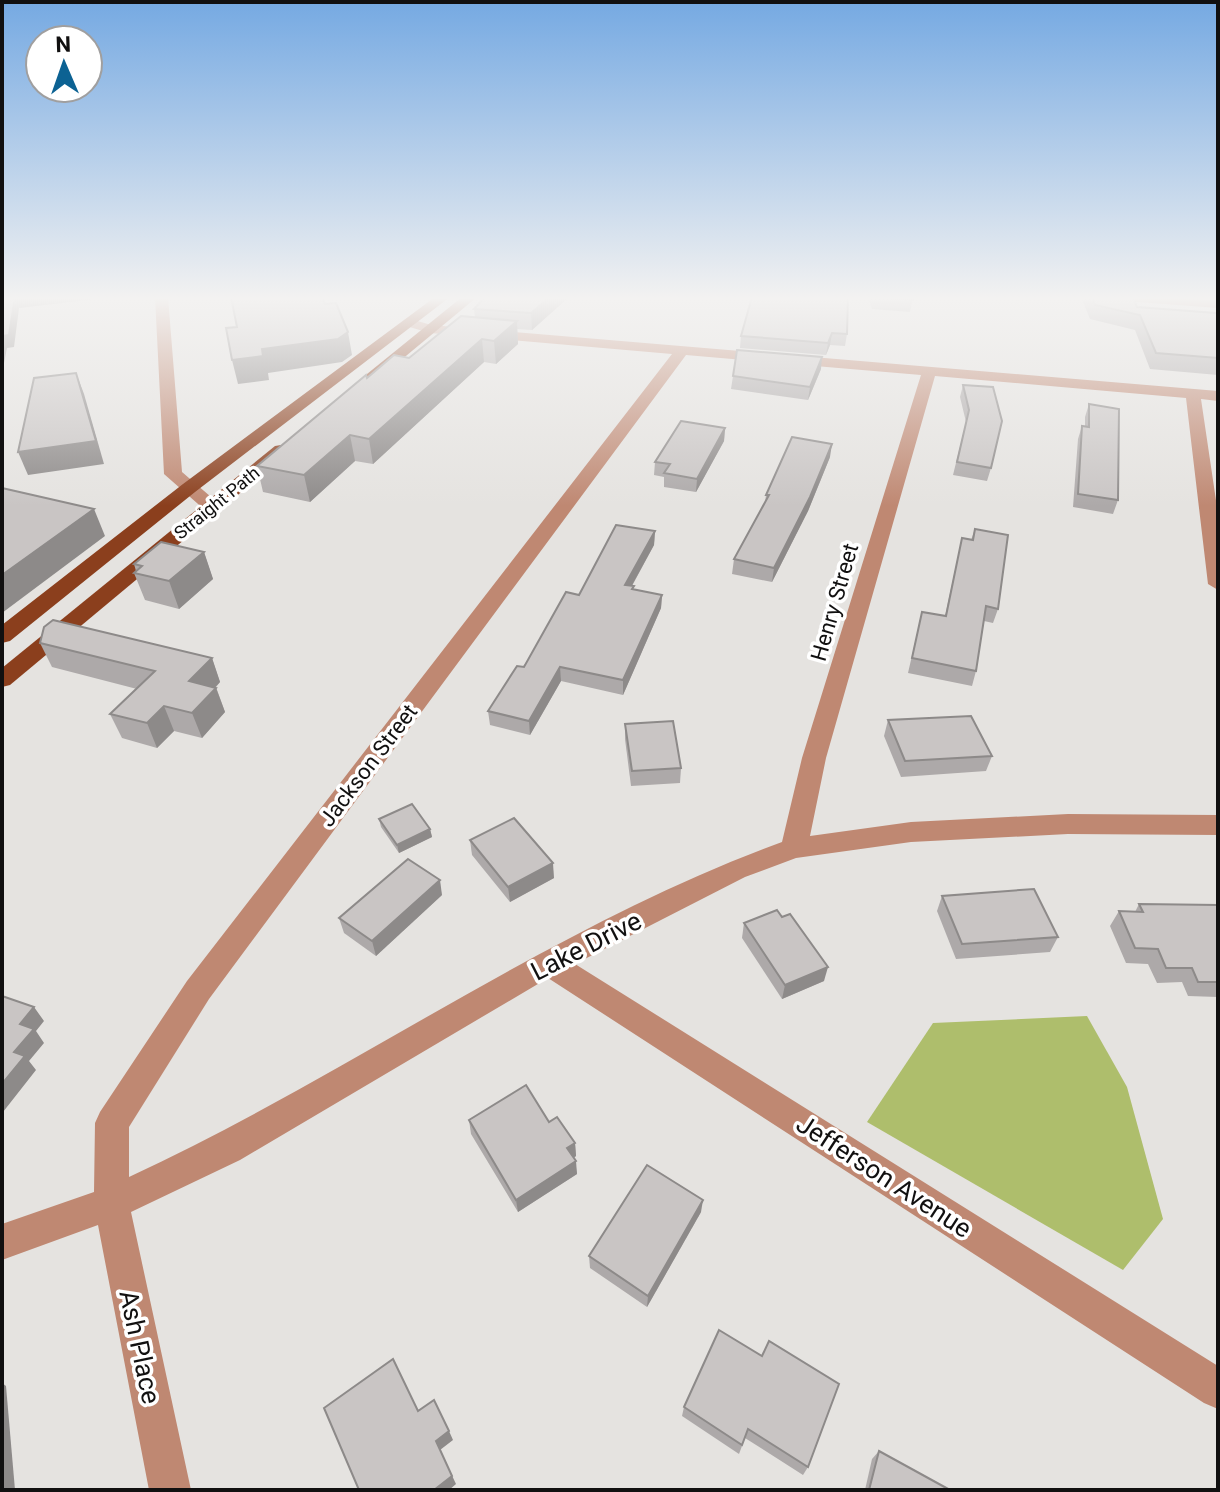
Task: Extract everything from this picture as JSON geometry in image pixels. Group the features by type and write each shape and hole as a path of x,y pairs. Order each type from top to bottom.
{"main road":[{"name":"Straight Path","path":"2,636 189,488 352,367"},
{"path":"362,384 383,367"},
{"name":"Straight Path","path":"2,680 291,442"}],"street":[{"path":"166,367 173,474 212,507"},
{"name":"Jackson Street","path":"111,1203 112,1123 198,990 669,367"},
{"path":"869,367 1218,396"},
{"name":"Henry Street","path":"794,848 818,743 929,372"},
{"path":"1193,394 1218,584"},
{"name":"Lake Drive","path":"2,1242 111,1203 228,1148 549,963 735,870 794,848 911,832 1068,824 1218,825"},
{"name":"Jefferson Avenue","path":"549,963 1218,1389"},
{"name":"Ash Place","path":"111,1203 170,1490"}],"green space":[{"path":"1087,1016 1127,1087 1163,1219 1123,1270 867,1122 933,1023"}],"building":[{"path":"380,367 451,367 369,439 350,435 304,475 257,466 366,375 367,378"},
{"path":"734,367 818,367 810,387 733,376"},
{"path":"76,373 96,441 18,452 34,378"},
{"path":"963,385 993,387 1002,421 991,468 957,462 969,410"},
{"path":"1089,404 1119,409 1118,500 1078,494 1082,426 1089,427"},
{"path":"681,421 725,428 697,479 664,473 670,464 655,462"},
{"path":"792,437 832,444 810,497 774,568 734,559 769,495 766,495"},
{"path":"2,488 94,509 2,575"},
{"path":"616,525 655,531 625,585 662,595 623,680 560,667 529,721 488,711 517,666 524,667 566,592 579,595"},
{"path":"975,529 1008,535 998,609 986,606 976,671 912,658 922,612 946,616 962,538 973,540"},
{"path":"161,542 204,552 169,581 134,573 142,566 134,564"},
{"path":"53,620 212,658 189,681 216,688 192,713 164,706 147,723 110,714 155,671 40,643 44,627"},
{"path":"971,716 992,756 905,761 888,720"},
{"path":"673,721 681,768 632,771 625,724"},
{"path":"412,804 430,829 397,845 379,819"},
{"path":"514,818 553,863 508,887 470,840"},
{"path":"408,859 440,880 372,941 339,918"},
{"path":"1034,889 1058,937 962,944 942,896"},
{"path":"1139,904 1218,905 1218,982 1198,982 1192,968 1166,968 1158,949 1135,948 1119,911 1143,912"},
{"path":"777,910 782,917 790,914 828,967 785,985 744,923"},
{"path":"2,996 34,1007 20,1024 34,1029 14,1052 25,1056 2,1084"},
{"path":"526,1085 549,1122 557,1117 575,1143 567,1148 576,1161 516,1200 469,1120"},
{"path":"647,1165 703,1200 648,1296 589,1256"},
{"path":"719,1330 762,1356 769,1341 839,1384 808,1467 748,1429 742,1445 684,1407"},
{"path":"393,1359 418,1411 434,1400 449,1431 436,1441 452,1476 434,1490 359,1490 324,1408"},
{"path":"879,1451 950,1490 869,1490"}]}
